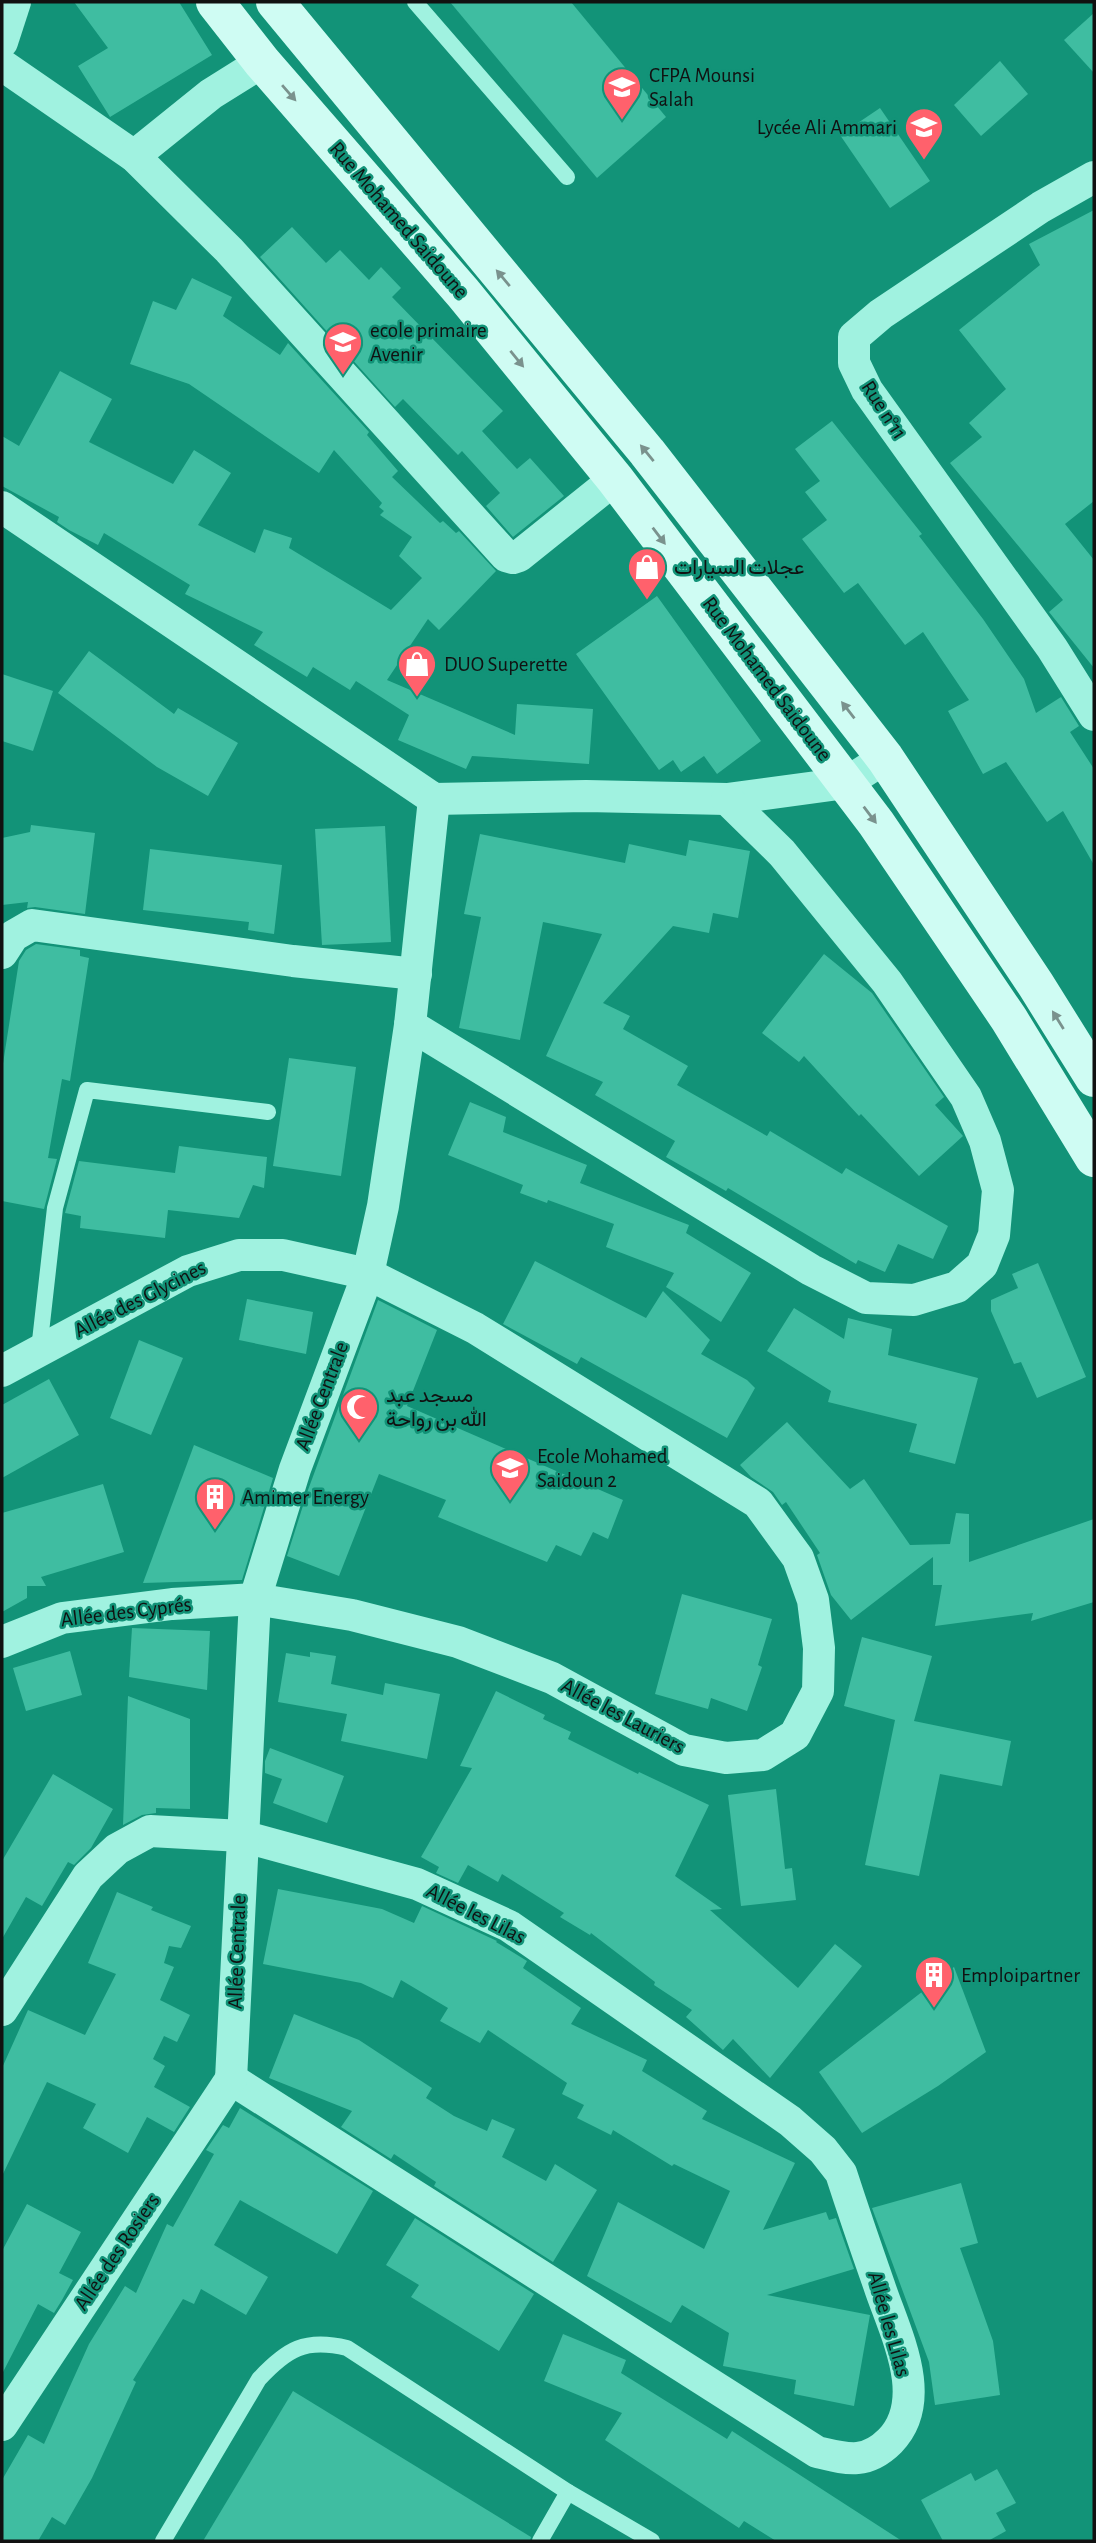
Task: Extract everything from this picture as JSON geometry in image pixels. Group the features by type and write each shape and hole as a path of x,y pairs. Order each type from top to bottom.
{"main road":[{"name":"Rue Mohamed Saidoune","path":"215,2 262,62 463,293 615,479 876,823 1009,1019 1094,1158"},
{"name":"Rue Mohamed Saidoune","path":"275,2 647,453 885,758 1029,974 1094,1078"}],"street":[{"path":"2,42 15,2"},
{"path":"134,156 211,94 262,62"},
{"path":"2,65 134,156 229,250 506,556 519,556 615,479"},
{"name":"Rue n°11","path":"1094,177 1041,207 881,314 854,337 855,363 867,390 1052,648 1094,715"},
{"path":"2,507 434,799 586,796 727,799 846,783 885,758"},
{"name":"Allée Centrale","path":"231,2079 255,1599 295,1469 368,1274 383,1206 411,1025 434,799"},
{"path":"411,1025 811,1270 866,1298 914,1300 957,1287 982,1265 995,1235 998,1190 985,1141 965,1097 887,982 782,853 727,799"},
{"path":"2,953 13,936 32,925 293,961 416,974"},
{"name":"Allée des Glycines","path":"2,1371 188,1271 239,1255 283,1255 368,1274"},
{"name":"Allée les Lauriers","path":"255,1599 352,1615 458,1642 552,1678 684,1750 726,1758 763,1755 795,1735 818,1691 819,1648 813,1600 799,1558 758,1503 475,1328 368,1274"},
{"name":"Allée des Cyprés","path":"2,1642 62,1618 172,1604 255,1599"},
{"path":"2,2010 88,1876 117,1849 150,1831 242,1836"},
{"name":"Allée les Lilas","path":"231,2079 817,2452 847,2459 877,2454 900,2431 909,2406 906,2367 841,2173 824,2150 790,2121 509,1926 417,1884 242,1836"},
{"name":"Allée des Rosiers","path":"2,2426 231,2079"}],"lane":[{"path":"415,2 567,177"},
{"path":"39,1350 55,1208 87,1090 268,1112"},
{"path":"163,2541 259,2379 279,2357 301,2346 328,2344 347,2348 568,2492 652,2541"},
{"path":"540,2541 568,2492"}],"building":[{"path":"74,2 179,2 212,55 110,117 78,66 108,48"},
{"path":"450,2 571,2 666,117 597,178"},
{"path":"1094,13 1094,73 1064,40"},
{"path":"1000,61 1028,94 981,136 954,105"},
{"path":"880,108 930,181 890,208 840,135"},
{"path":"1094,210 1094,501 1065,524 1094,560 1094,668 1049,612 1063,600 950,463 982,437 969,423 1006,389 959,330 1040,265 1029,244"},
{"path":"292,227 326,263 340,250 369,280 381,267 401,288 392,297 503,411 482,431 517,469 530,458 564,496 513,537 486,506 500,493 462,451 458,455 403,399 395,407 260,257"},
{"path":"192,278 232,297 223,316 280,355 288,343 369,432 367,435 398,471 392,477 440,523 443,521 456,533 459,531 496,571 439,630 428,619 387,680 515,735 517,704 593,709 589,764 472,756 466,769 398,740 409,715 356,681 350,690 313,667 307,677 254,645 263,632 185,594 190,585 104,533 98,545 69,530 57,522 59,517 2,486 2,436 19,446 60,371 112,399 89,442 173,484 194,450 231,473 198,525 255,553 264,529 292,538 289,548 391,610 422,578 399,556 412,537 380,515 384,511 379,507 382,503 334,450 319,473 189,384 130,364 153,301 176,310"},
{"path":"832,421 922,534 919,536 983,619 1024,679 1036,713 1061,697 1079,726 1070,732 1094,769 1094,865 1063,811 1047,822 1006,762 983,774 948,711 969,700 923,632 905,645 858,583 844,593 802,539 827,520 805,492 820,481 795,449"},
{"path":"657,596 761,741 717,774 704,756 681,772 673,760 659,770 576,654"},
{"path":"89,651 174,714 178,708 238,743 208,796 157,767 58,693"},
{"path":"2,674 53,691 33,751 2,741"},
{"path":"31,825 95,833 85,914 27,908 28,902 2,905 2,838 30,832"},
{"path":"385,826 391,942 322,945 315,829"},
{"path":"480,834 625,863 629,844 686,856 689,840 750,851 738,918 713,913 709,933 673,926 603,1003 630,1016 623,1029 688,1066 677,1085 767,1136 770,1131 842,1174 846,1168 948,1226 933,1259 898,1244 885,1272 858,1260 856,1264 728,1188 726,1191 666,1157 675,1141 595,1095 603,1082 546,1056 602,934 543,922 520,1040 459,1028 481,917 464,914"},
{"path":"150,849 282,865 274,934 248,930 249,922 143,910"},
{"path":"36,944 80,950 80,956 89,958 70,1081 62,1079 48,1158 57,1159 44,1209 2,1201 2,1070 19,961 26,950"},
{"path":"824,954 872,993 944,1097 935,1105 963,1136 919,1176 804,1056 799,1062 762,1033"},
{"path":"289,1058 356,1067 341,1176 273,1166"},
{"path":"470,1102 506,1117 503,1132 587,1165 580,1183 689,1225 686,1233 751,1273 721,1322 666,1287 674,1273 606,1247 614,1224 548,1200 547,1203 520,1193 523,1185 448,1155"},
{"path":"179,1146 267,1157 264,1188 253,1185 239,1218 168,1210 165,1238 80,1228 81,1216 65,1213 79,1161 175,1173"},
{"path":"535,1261 646,1318 663,1291 710,1340 701,1354 747,1380 755,1388 727,1438 581,1357 577,1364 503,1324"},
{"path":"1038,1263 1086,1377 1037,1398 1021,1362 1014,1364 991,1311 991,1300 1018,1288 1012,1274"},
{"path":"247,1299 313,1312 306,1354 239,1340"},
{"path":"378,1300 437,1330 407,1406 623,1500 608,1539 593,1532 581,1556 556,1545 547,1562 438,1517 446,1500 379,1474 339,1576 287,1556 308,1490"},
{"path":"794,1308 844,1339 848,1318 892,1329 888,1355 978,1378 955,1464 909,1452 917,1424 828,1402 831,1391 767,1351"},
{"path":"139,1340 183,1358 151,1435 110,1418"},
{"path":"49,1379 79,1435 2,1478 2,1405"},
{"path":"787,1422 850,1489 864,1479 910,1545 950,1544 956,1513 969,1514 969,1562 1094,1519 1094,1602 1031,1621 1033,1613 935,1626 942,1585 933,1585 933,1557 851,1620 831,1595 817,1555 820,1553 786,1502 782,1505 773,1492 751,1477 740,1465"},
{"name":"Amimer Energy","path":"194,1445 273,1478 242,1580 143,1583"},
{"path":"103,1484 124,1552 41,1577 46,1586 27,1586 27,1598 2,1612 2,1513"},
{"path":"682,1594 772,1619 758,1665 762,1667 747,1711 711,1698 708,1709 655,1694"},
{"path":"132,1628 210,1631 207,1690 129,1677"},
{"path":"862,1637 932,1656 914,1721 1011,1741 1002,1786 940,1774 919,1876 865,1865 895,1720 844,1706"},
{"path":"70,1651 82,1695 26,1711 13,1668"},
{"path":"310,1652 336,1656 331,1684 383,1695 385,1683 440,1694 427,1759 341,1741 347,1714 278,1702 286,1653 310,1657"},
{"path":"496,1691 545,1715 543,1719 571,1732 568,1739 709,1805 675,1876 722,1909 710,1910 798,1988 835,1944 862,1966 770,2078 733,2039 723,2050 686,2017 692,2010 654,1985 655,1982 591,1933 590,1935 560,1917 564,1913 502,1874 498,1882 468,1865 458,1883 436,1873 439,1867 421,1857 472,1768 460,1766"},
{"path":"128,1696 190,1719 190,1809 156,1808 156,1813 142,1815 123,1825"},
{"path":"270,1748 344,1776 327,1823 273,1803 282,1779 265,1773 265,1761"},
{"path":"53,1774 113,1809 91,1848 74,1865 68,1862 42,1906 26,1897 2,1939 2,1861"},
{"path":"776,1789 785,1869 792,1868 796,1900 741,1906 728,1795"},
{"path":"278,1889 382,1909 414,1923 422,1906 497,1941 527,1961 523,1968 581,2008 571,2024 647,2060 642,2071 707,2111 702,2119 795,2163 763,2230 826,2212 829,2220 836,2218 854,2269 767,2295 870,2315 854,2406 794,2394 796,2380 723,2366 729,2333 682,2305 671,2323 587,2276 618,2202 704,2249 730,2191 674,2164 672,2166 613,2130 611,2135 577,2118 584,2105 562,2094 567,2083 488,2030 480,2043 440,2021 448,2008 401,1980 393,1998 361,1983 263,1964"},
{"path":"117,1892 153,1907 151,1910 191,1926 181,1948 169,1946 164,1963 174,1967 160,2000 190,2015 177,2042 164,2036 153,2059 165,2066 154,2087 190,2107 174,2132 147,2117 128,2153 83,2128 96,2104 47,2082 2,2176 2,2068 28,2010 85,2035 116,1974 88,1963"},
{"name":"Emploipartner","path":"954,1967 986,2052 938,2086 862,2133 819,2072"},
{"path":"294,2014 359,2040 432,2088 426,2098 454,2116 487,2131 492,2119 515,2129 502,2157 546,2181 555,2164 597,2190 553,2262 434,2186 436,2182 394,2154 391,2159 341,2127 352,2111 269,2078"},
{"path":"240,2108 373,2191 337,2254 240,2200 214,2245 268,2277 246,2315 201,2289 194,2304 183,2299 133,2380 136,2382 92,2478 65,2525 52,2517 38,2541 2,2541 2,2480 28,2435 44,2444 89,2344 125,2286 136,2293 167,2224 173,2227 214,2154 206,2150 223,2125 229,2128"},
{"path":"961,2183 978,2243 960,2248 993,2341 1000,2395 935,2405 929,2362 872,2208"},
{"path":"27,2204 81,2232 59,2273 73,2280 62,2300 54,2313 38,2304 2,2374 2,2251"},
{"path":"415,2218 534,2294 499,2351 411,2297 419,2285 386,2265"},
{"path":"563,2334 626,2360 621,2373 727,2439 732,2431 902,2541 776,2541 744,2521 739,2528 605,2440 622,2413 544,2381"},
{"path":"293,2391 531,2537 530,2541 203,2541"},
{"path":"997,2469 1016,2503 996,2513 1006,2531 988,2541 943,2541 921,2500 971,2473 975,2481"}],"place":[{"name":"CFPA Mounsi Salah","path":"622,121"},
{"name":"Lycée Ali Ammari","path":"924,161"},
{"name":"ecole primaire Avenir","path":"343,376"},
{"name":"عجلات السيارات","path":"647,601"},
{"name":"DUO Superette","path":"417,698"},
{"name":"مسجد عبد الله بن رواحة","path":"359,1441"},
{"name":"Ecole Mohamed Saidoun 2","path":"510,1502"},
{"name":"Amimer Energy","path":"215,1531"},
{"name":"Emploipartner","path":"934,2009"}]}
